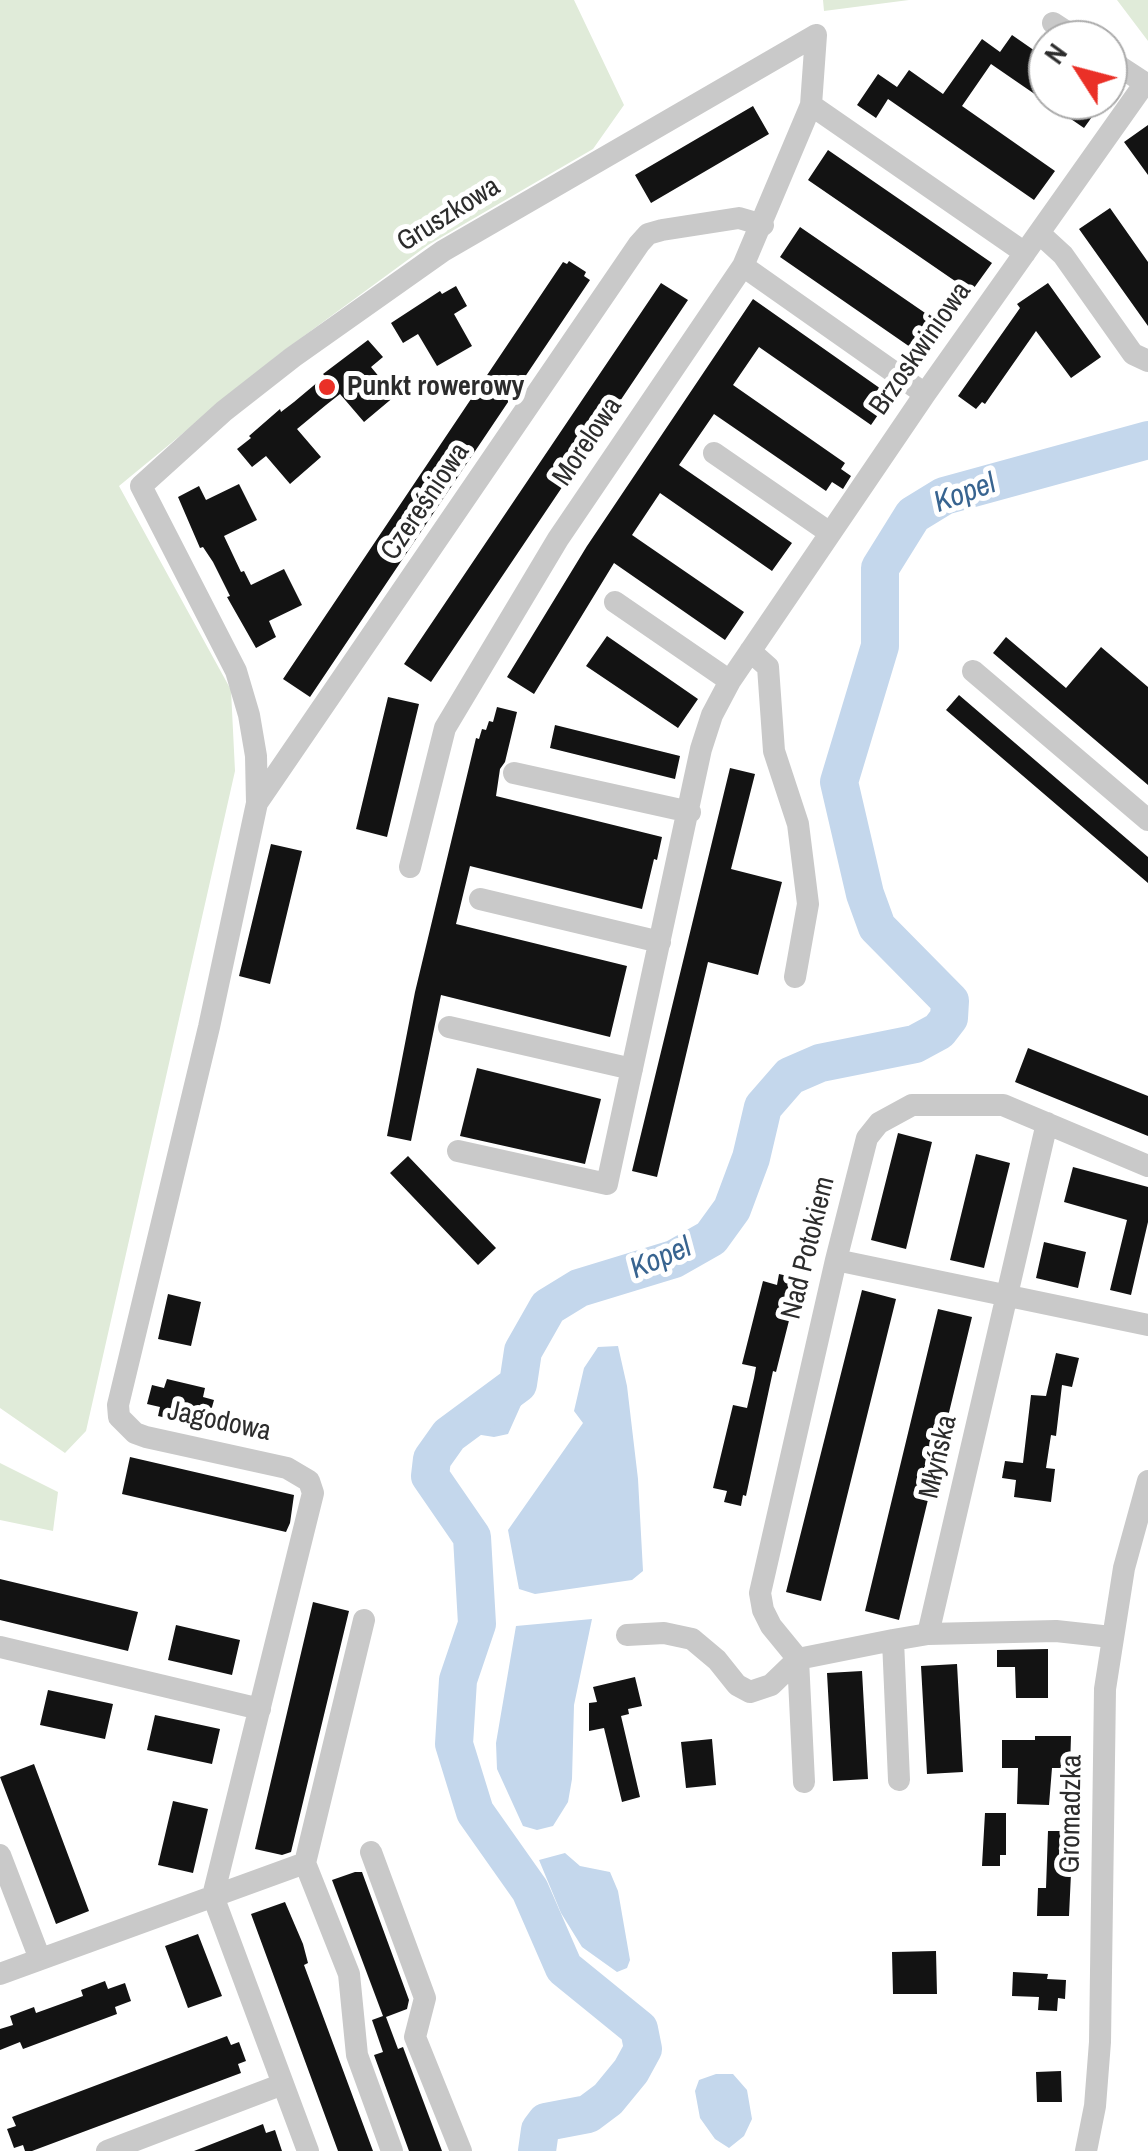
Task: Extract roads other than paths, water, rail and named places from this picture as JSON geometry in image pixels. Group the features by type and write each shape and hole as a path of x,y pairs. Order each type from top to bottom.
{"street":[{"name":"Morelowa","path":"410,867 445,728 558,540 743,266 811,104 816,44"},
{"name":"Gruszkowa","path":"257,803 256,756 236,672 141,486 224,410 442,251 816,44"},
{"name":"Brzoskwiniowa","path":"458,1151 606,1184 712,715 730,681 924,394 1146,84"},
{"path":"811,104 1025,253"},
{"name":"Czereśniowa","path":"257,803 648,234 740,218 763,225"},
{"path":"1039,233 1063,255 1134,354 1148,361"},
{"path":"743,266 924,394"},
{"path":"714,453 830,533"},
{"path":"614,602 730,681"},
{"path":"750,652 768,667 774,751 798,824 808,904 795,977"},
{"path":"972,671 1148,820"},
{"path":"514,773 690,812"},
{"name":"Jagodowa","path":"213,1896 313,1493 309,1480 287,1468 135,1434 124,1425 118,1406 210,1027 257,803"},
{"path":"480,899 660,942"},
{"path":"448,1026 632,1069"},
{"name":"Nad Potokiem","path":"798,1659 770,1626 760,1593 867,1138 878,1123 912,1106 1003,1105 1148,1166"},
{"name":"Młyńska","path":"928,1634 1047,1123"},
{"path":"836,1260 1007,1298 1147,1319"},
{"name":"Gromadzka","path":"1086,2151 1099,2057 1103,1742 1111,1637 1124,1568 1148,1482"},
{"path":"364,1620 305,1863 349,1974 357,2055 392,2151"},
{"path":"627,1635 664,1634 692,1639 717,1660 737,1685 750,1692 771,1685 798,1659 928,1634 1056,1631 1111,1637"},
{"path":"893,1640 899,1780"},
{"path":"0,1647 260,1709"},
{"path":"798,1659 804,1782"},
{"path":"371,1852 425,1998 415,2037 461,2151"},
{"path":"0,1856 40,1959"},
{"path":"0,1974 305,1863"},
{"path":"213,1896 308,2151"},
{"path":"107,2151 283,2084"}],"water":[{"path":"618,1346 638,1479 643,1571 632,1580 535,1594 519,1589 508,1530 583,1423 574,1411 584,1368 598,1347"},
{"path":"512,1372 530,1397 521,1405 508,1434 494,1437 460,1427 459,1413 468,1400"},
{"path":"592,1619 574,1705 568,1802 553,1826 537,1830 523,1826 497,1769 496,1743 516,1626"},
{"path":"565,1853 580,1866 610,1872 618,1891 630,1960 627,1968 617,1972 582,1947 561,1913 539,1860"},
{"path":"733,2074 747,2090 752,2119 744,2136 729,2148 715,2139 700,2118 695,2091 699,2080"}],"waterway":[{"name":"Kopel","path":"537,2151 540,2130 546,2122 588,2114 608,2099 643,2049 639,2029 564,1968 530,1890 475,1812 454,1744 458,1680 477,1624 472,1537 430,1476 432,1459 449,1435 518,1384 523,1351 548,1307 579,1288 674,1259 711,1238 732,1209 751,1158 763,1107 790,1076 820,1063 915,1044 939,1031 949,1018 950,1001 877,927 865,894 839,782 880,646 880,568 913,515 944,496 1148,440"}],"place":[{"name":"Punkt rowerowy","path":"327,387"}]}
